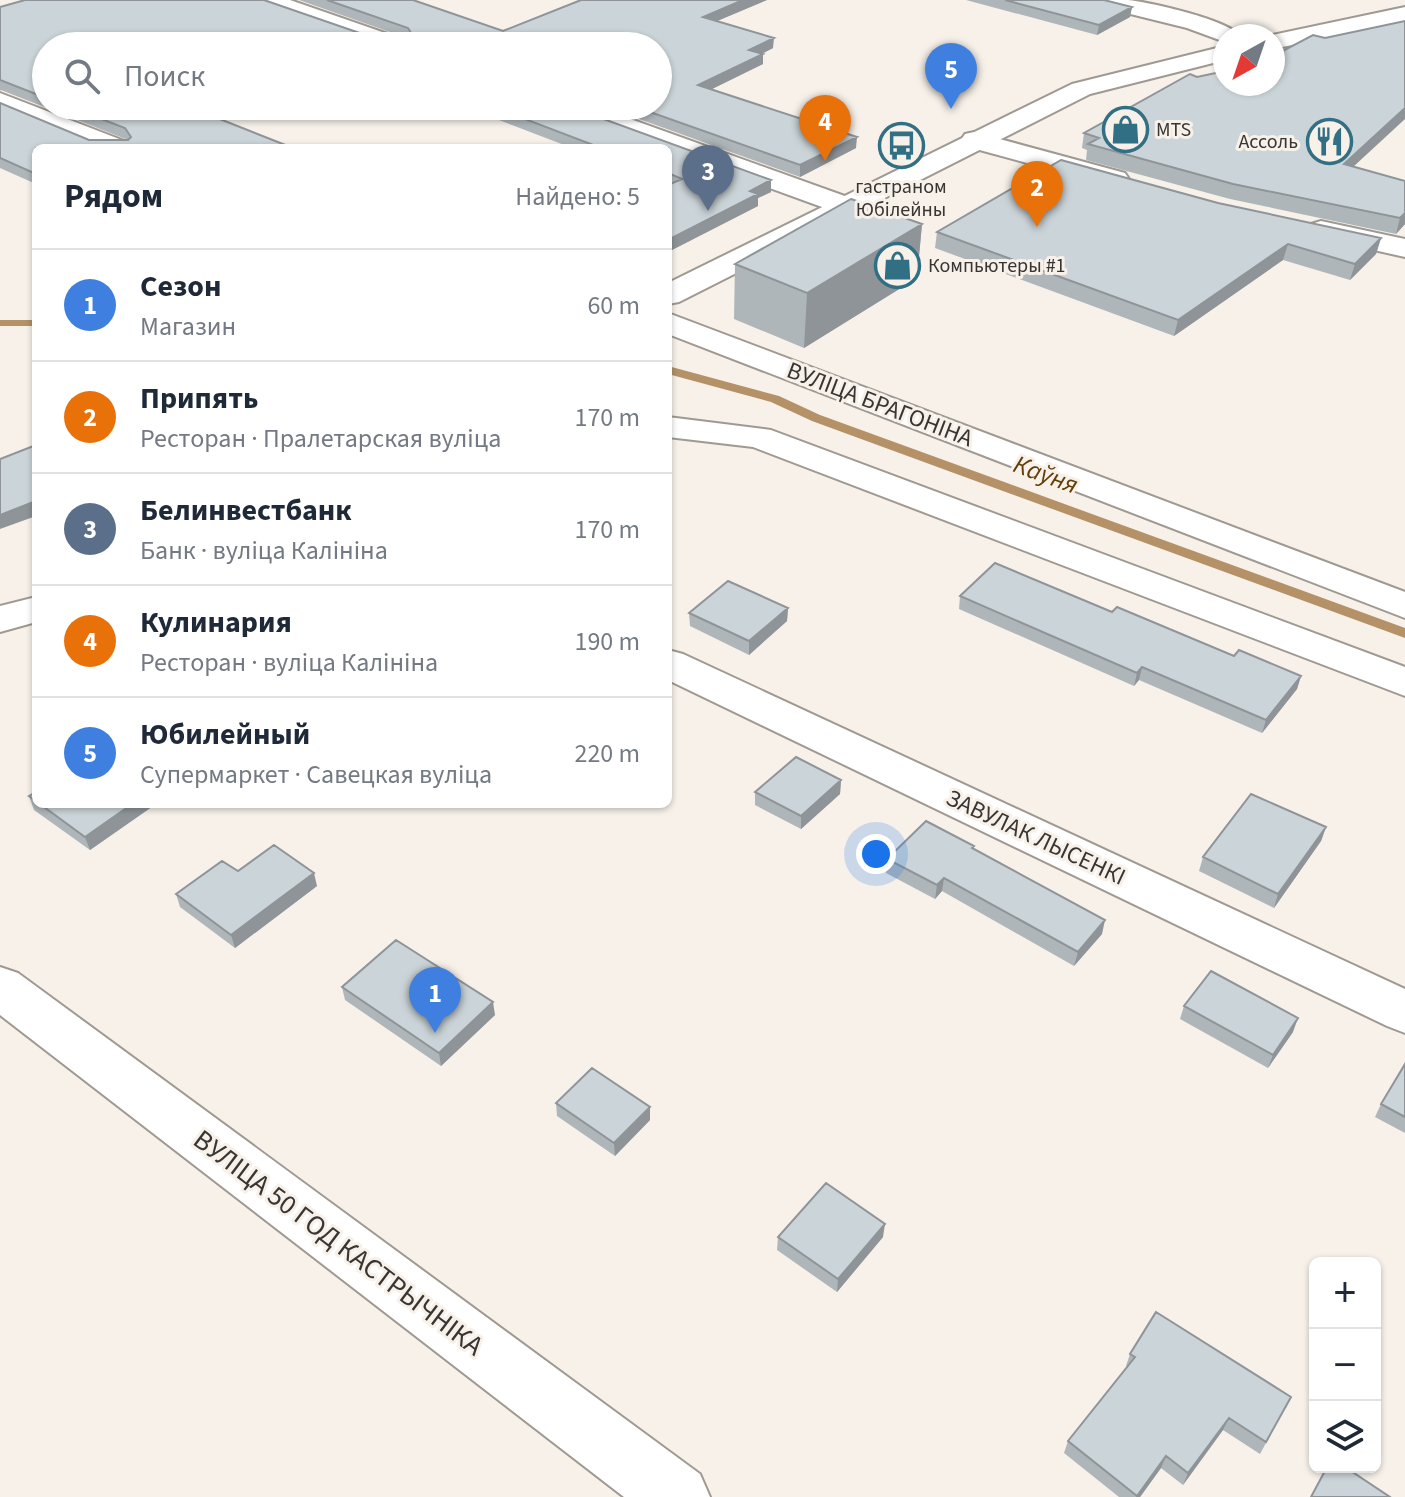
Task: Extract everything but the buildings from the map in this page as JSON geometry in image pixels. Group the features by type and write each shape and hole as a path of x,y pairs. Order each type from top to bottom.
{"street":[{"path":"268,0 359,32"},
{"path":"1102,0 1213,30"},
{"path":"1285,39 1405,14"},
{"path":"672,293 1081,89 1213,56"},
{"path":"0,101 32,114"},
{"path":"47,120 107,144"},
{"path":"609,120 843,205"},
{"path":"974,140 1137,185"},
{"path":"1300,226 1405,248"},
{"name":"ВУЛІЦА БРАГОНІНА","path":"672,325 1405,606"},
{"path":"672,427 759,437 1405,682"},
{"name":"ЗАВУЛАК ЛЫСЕНКІ","path":"672,665 1405,1012"},
{"name":"ВУЛІЦА 50 ГОД КАСТРЫЧНІКА","path":"0,987 677,1497"}],"waterway":[{"name":"Каўня","path":"0,323 32,323"},
{"name":"Каўня","path":"672,371 775,399 816,418 1405,633"}],"place":[{"name":"Юбилейный","path":"951,109"},
{"name":"MTS","path":"1125,129"},
{"name":"Ассоль","path":"1329,141"},
{"name":"гастраном Юбілейны","path":"901,146"},
{"name":"Кулинария","path":"825,161"},
{"name":"Белинвестбанк","path":"708,211"},
{"name":"Припять","path":"1037,227"},
{"name":"Компьютеры #1","path":"897,265"},
{"name":"Сезон","path":"435,1033"}]}
